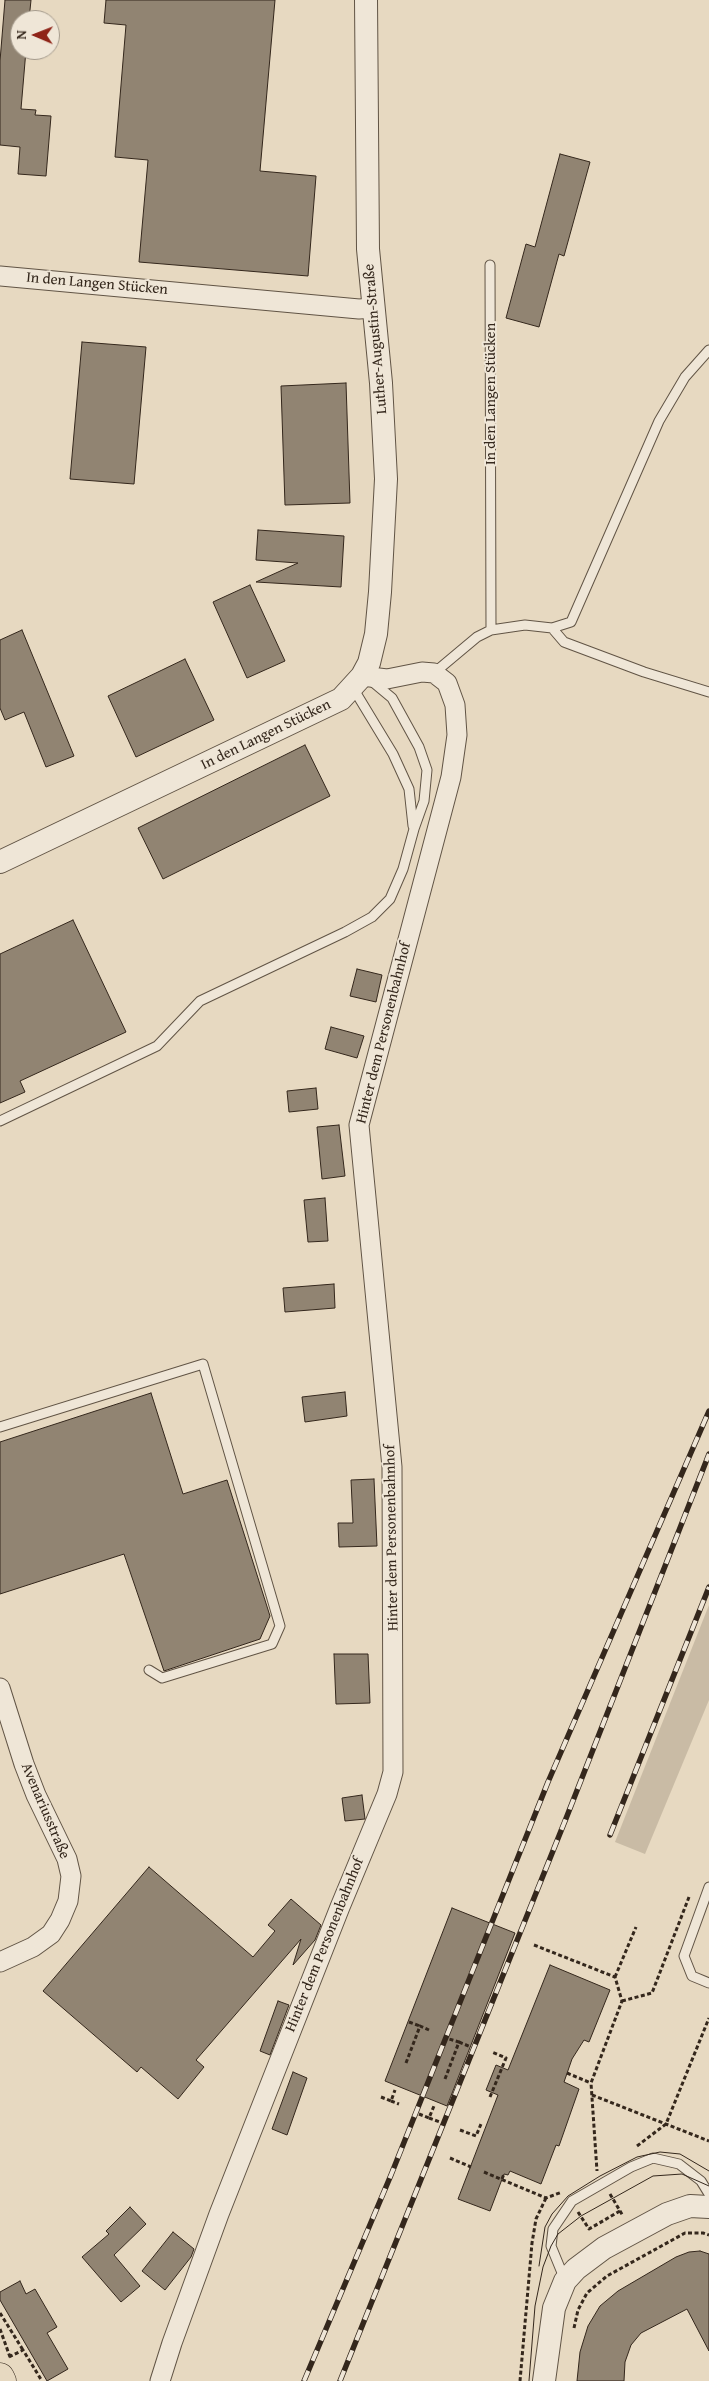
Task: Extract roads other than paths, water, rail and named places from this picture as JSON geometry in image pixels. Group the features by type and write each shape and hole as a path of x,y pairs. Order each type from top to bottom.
{"street":[{"name":"Luther-Augustin-Straße","path":"358,682 373,651 376,634 385,517 385,444 373,308 367,192 366,0"},
{"name":"In den Langen Stücken","path":"0,276 359,309 373,308"},
{"path":"358,682 387,679 422,672 434,673"},
{"name":"Hinter dem Personenbahnhof","path":"160,2381 219,2214 387,1794 393,1772 392,1467 359,1125 452,777 456,735 455,705 447,684 434,673"},
{"name":"In den Langen Stücken","path":"0,862 324,708 341,699 358,682"},
{"name":"Avenariusstraße","path":"0,1688 30,1779 66,1858 72,1876 68,1901 60,1920 51,1934 33,1947 0,1962"},
{"path":"544,2381 550,2326 556,2301 566,2281 588,2258 632,2232 680,2208 690,2206 709,2207"}],"lane":[{"name":"In den Langen Stücken","path":"490,265 491,630"},
{"path":"434,673 477,637 491,630 526,625 552,628 571,622 659,421 685,377 709,350"},
{"path":"552,628 564,642 644,672 709,692"},
{"path":"358,682 409,789 414,829"},
{"path":"0,1121 157,1046 200,1001 372,918 390,899 403,869 424,801 427,770 419,747 392,698 382,688 358,682"},
{"path":"0,1427 203,1364 280,1626 272,1644 162,1678 149,1670"},
{"path":"708,1890 684,1956 692,1976 709,1982"},
{"path":"566,2281 551,2246 553,2229 572,2201 643,2161 653,2158 679,2164 701,2181 709,2194"}],"tram line":[{"path":"539,2266 545,2227 552,2214 568,2196 600,2176 637,2157 660,2152 680,2154 709,2171"},
{"path":"529,2381 535,2306 543,2267 558,2234 581,2216 653,2176 682,2174 709,2186"}],"railway":[{"path":"304,2381 391,2175 548,1782 709,1411"},
{"path":"340,2381 567,1816 709,1454"},
{"path":"610,1835 709,1587"}]}
